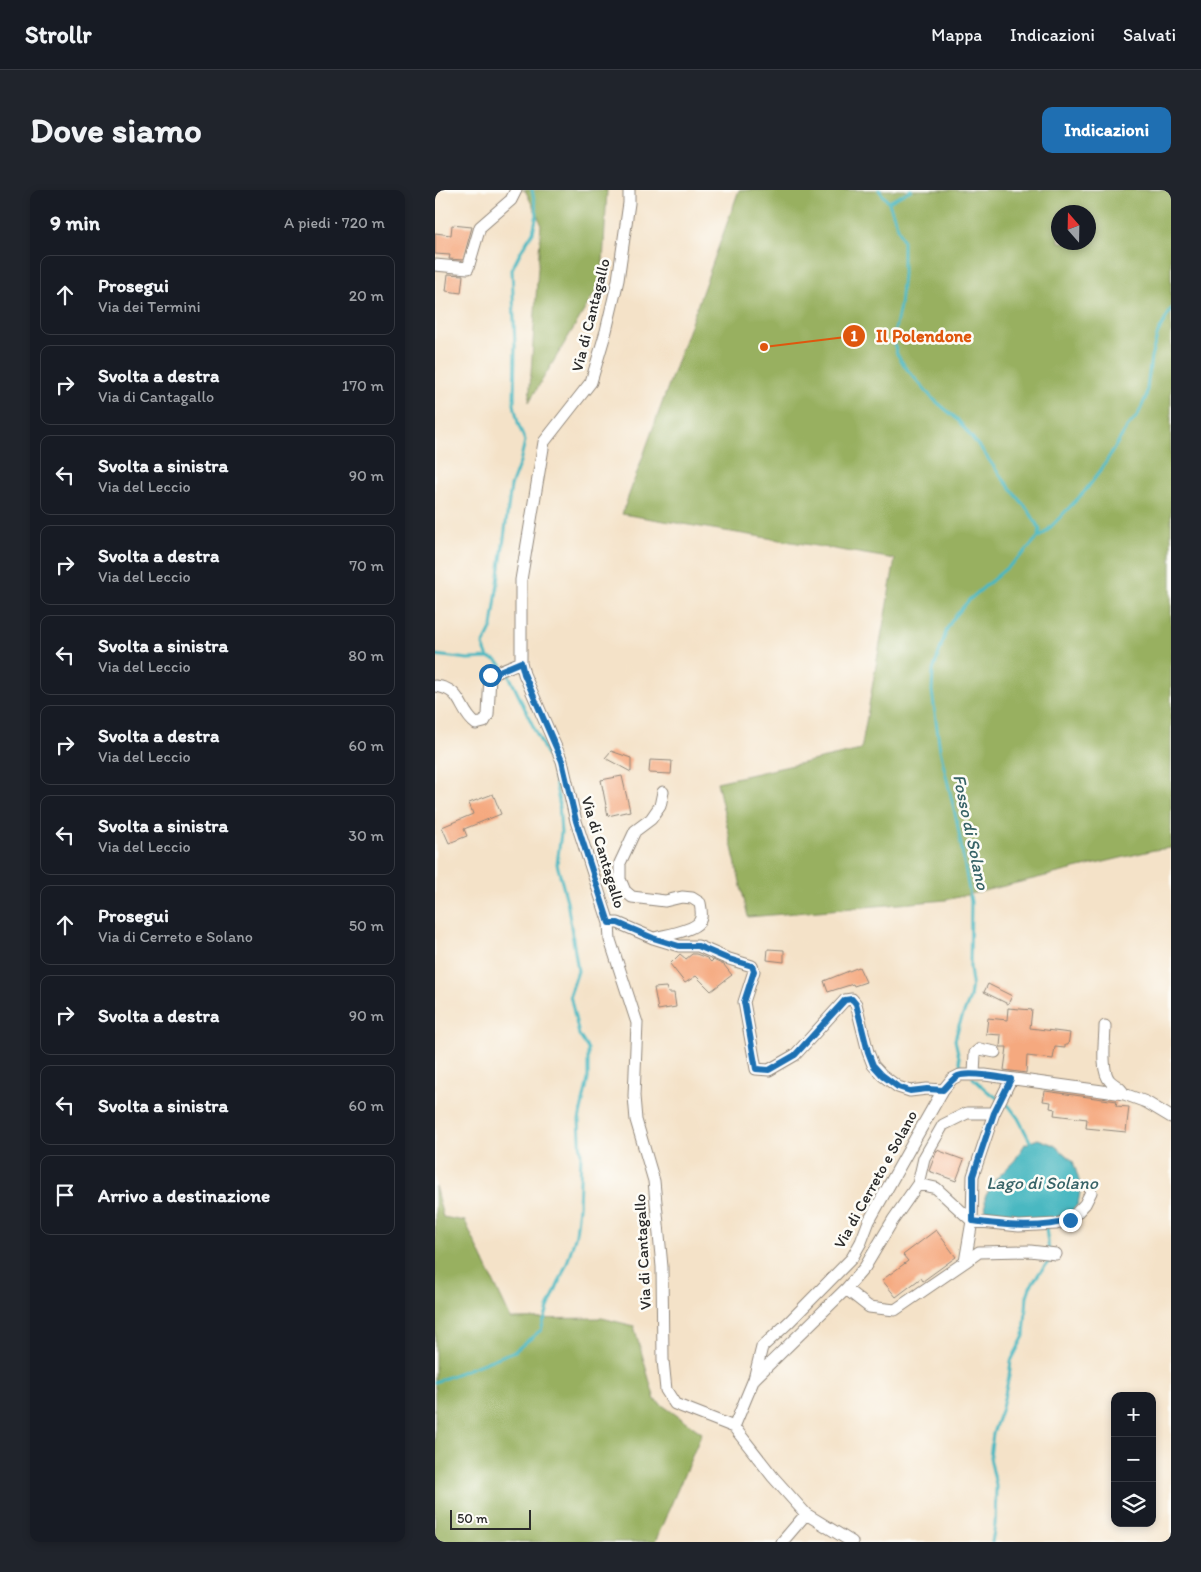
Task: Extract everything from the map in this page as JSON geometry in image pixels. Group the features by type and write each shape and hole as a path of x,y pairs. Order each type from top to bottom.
{"street":[{"path":"435,265 468,268 480,227 511,200 516,190"},
{"name":"Via di Cantagallo","path":"629,190 619,280 591,382 544,442 521,580 521,662 524,674 562,761 576,821 609,923 610,940 637,1022 636,1120 654,1181 662,1267 663,1360 666,1390 675,1404 734,1426"},
{"path":"435,686 444,687 452,691 462,704 470,720 476,724 483,722 488,716 490,675 521,662"},
{"path":"653,938 695,926 701,921 702,912 700,903 692,898 681,897 665,901 632,897 625,891 620,879 620,863 635,831 651,819 661,806 663,792"},
{"path":"609,923 618,923 653,938 679,946 698,946 726,958 752,966 754,971 744,1002 756,1069 769,1070 795,1055 845,1000 852,999 856,1004 873,1065 882,1075 898,1087 910,1091 943,1090"},
{"path":"1105,1026 1104,1070 1109,1080 1120,1086 1124,1094"},
{"path":"973,1075 975,1053 980,1049 995,1052"},
{"name":"Via di Cerreto e Solano","path":"734,1426 754,1378 762,1347 852,1258 869,1221 943,1090 960,1075 1011,1079 1124,1094 1146,1102 1171,1117"},
{"path":"965,1262 973,1221 973,1176 994,1113 1011,1079"},
{"path":"754,1378 847,1289 865,1267 893,1220 918,1184 924,1158 943,1125 967,1112 994,1113"},
{"path":"918,1184 936,1188 973,1221 1019,1226 1055,1224 1070,1220 1085,1204 1091,1192"},
{"path":"847,1289 869,1307 895,1310 979,1252 1030,1251 1056,1254"},
{"path":"734,1426 773,1477 806,1514 852,1542"},
{"path":"782,1542 806,1514"}],"green space":[{"path":"525,190 607,190 602,281 529,402 541,223"},
{"path":"739,190 1171,190 1171,848 1154,850 946,900 748,917 717,782 861,750 895,559 622,514"},
{"path":"435,1186 443,1217 465,1221 511,1319 602,1318 634,1326 655,1400 702,1433 655,1542 435,1542"}],"water":[{"name":"Lago di Solano","path":"1038,1139 1054,1145 1073,1161 1081,1187 1078,1204 1069,1215 1033,1221 986,1216 985,1197 996,1179 1015,1160 1025,1144"}],"building":[{"path":"452,225 472,227 463,260 449,259 450,255 435,254 435,233 451,235"},
{"path":"448,274 463,275 461,293 446,291"},
{"path":"611,751 631,758 631,772 605,758"},
{"path":"650,760 672,761 671,774 649,773"},
{"path":"622,776 630,811 608,816 601,780"},
{"path":"493,794 501,814 464,829 467,836 449,843 442,827 473,814 469,803"},
{"path":"768,949 784,950 784,962 767,960"},
{"path":"680,954 686,959 692,954 696,954 707,958 711,962 713,960 724,965 732,975 711,991 696,976 685,983 670,964"},
{"path":"859,967 866,982 828,992 824,981"},
{"path":"988,984 1012,996 1008,1004 984,992"},
{"path":"666,987 668,993 674,993 676,1007 658,1010 654,988"},
{"path":"1008,1008 1032,1010 1030,1028 1070,1033 1068,1045 1065,1045 1065,1048 1055,1047 1053,1059 1027,1056 1026,1073 1004,1070 1007,1047 1000,1047 1001,1035 986,1034 988,1018 1007,1020"},
{"path":"1045,1091 1117,1101 1116,1106 1129,1107 1126,1132 1086,1128 1087,1119 1054,1115 1055,1109 1050,1108 1051,1102 1043,1101"},
{"path":"937,1150 964,1160 956,1181 929,1171"},
{"path":"936,1230 956,1257 923,1281 921,1278 896,1297 882,1280 908,1261 903,1255"}],"waterway":[{"path":"502,666 496,660 488,658 483,645 492,627 511,486 525,441 518,423 514,404 515,345 512,269 533,232 537,214 532,190"},
{"name":"Fosso di Solano","path":"879,190 889,203 903,241 903,274 900,306 893,339 897,354 906,368 932,398 957,419 1029,511 1040,530 1038,537 1023,554 969,600 952,620 947,629 933,671 932,691 940,750 957,822 971,902 970,968 972,983 970,998 955,1040 961,1066 967,1072"},
{"name":"Fosso di Solano","path":"889,202 911,190"},
{"path":"1039,537 1085,491 1101,470 1126,429 1138,415 1146,397 1151,357 1158,333 1171,309"},
{"path":"435,655 468,659 488,658"},
{"path":"435,1382 515,1351 541,1330 576,1234 579,1207 581,1156 579,1120 588,1079 588,1049 579,1035 570,995 578,971 567,901 557,864 561,833 559,802 552,766 507,671"},
{"name":"Fosso di Solano","path":"973,1078 987,1091 1009,1106 1018,1118 1032,1145"},
{"name":"Fosso di Solano","path":"1046,1228 1049,1251"},
{"name":"Fosso di Solano","path":"992,1542 995,1525 996,1486 990,1457 993,1433 1002,1408 1011,1361 1024,1336 1027,1296 1030,1287 1051,1259 1050,1257"}],"place":[{"name":"Il Polendone","path":"764,347"}],"route":[{"path":"490,675 521,662 524,674 562,761 576,821 609,923 618,923 653,938 679,946 698,946 726,958 752,966 754,971 744,1002 756,1069 769,1070 795,1055 845,1000 852,999 856,1004 873,1065 882,1075 898,1087 910,1091 943,1090 960,1075 985,1075 1011,1079 994,1113 973,1176 973,1221 1019,1226 1055,1224 1070,1220"}]}
